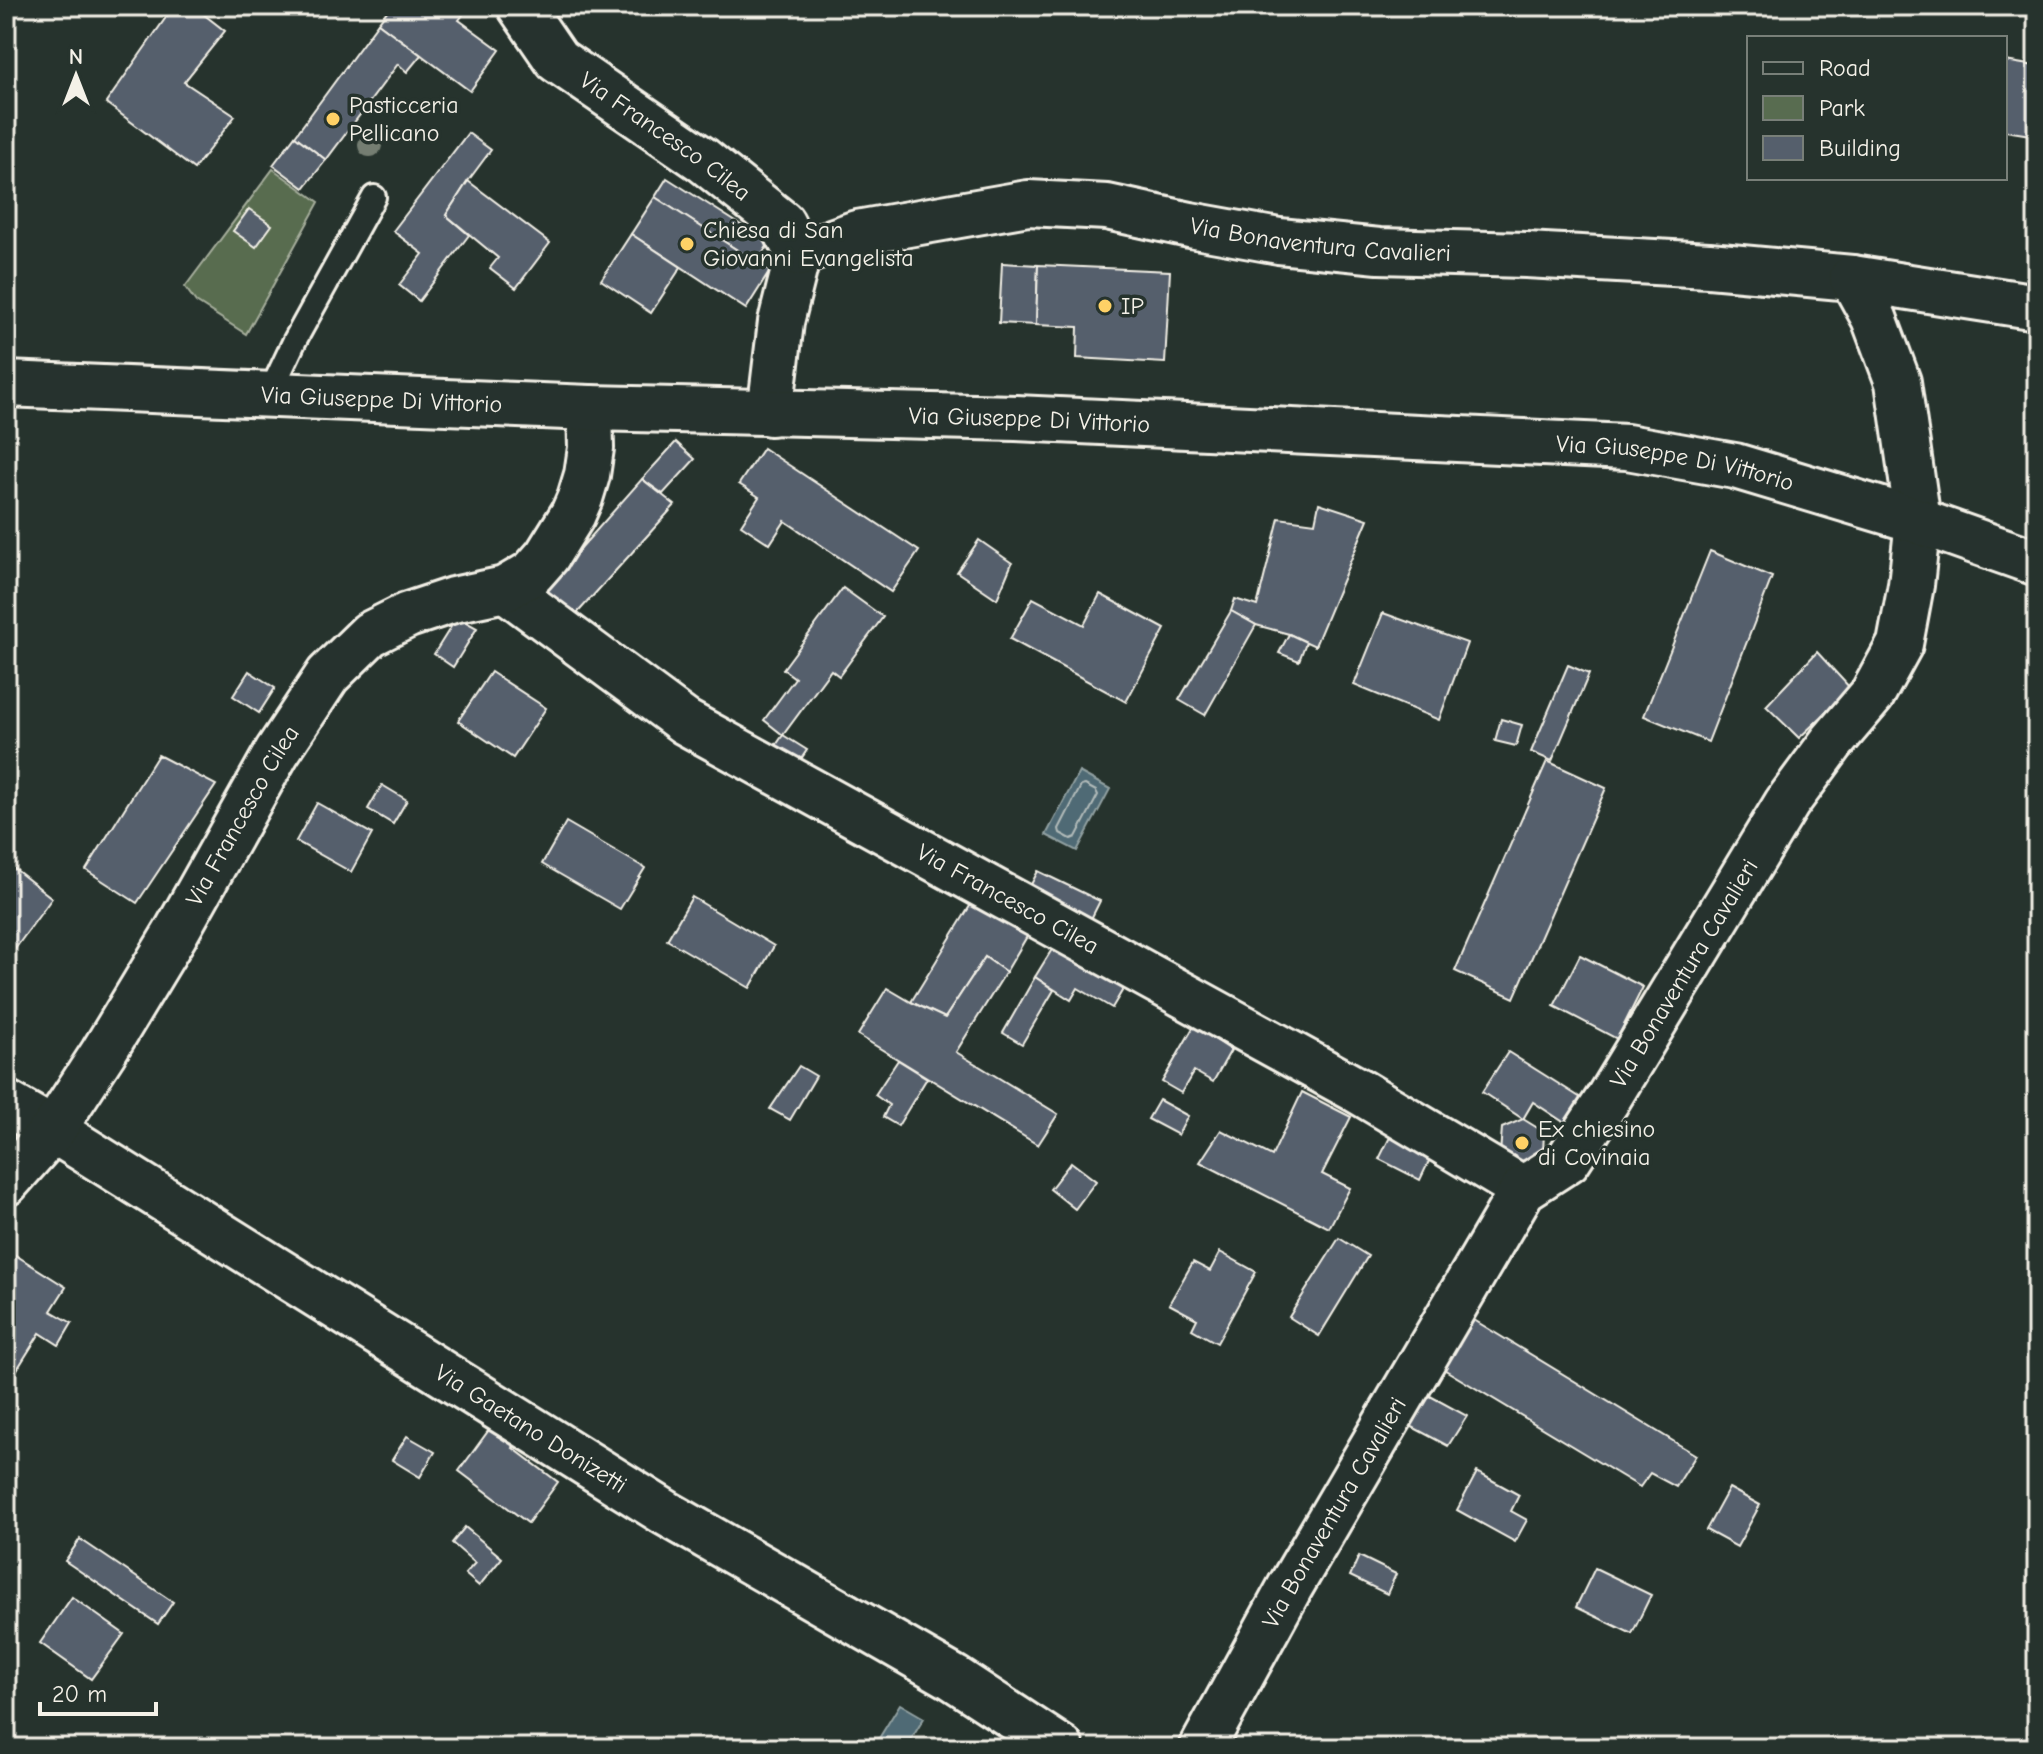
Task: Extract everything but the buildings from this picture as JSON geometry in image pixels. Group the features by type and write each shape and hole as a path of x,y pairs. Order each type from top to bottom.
{"street":[{"name":"Via Francesco Cilea","path":"520,6 557,60 703,160 782,223 798,254"},
{"name":"Via Bonaventura Cavalieri","path":"798,254 857,233 1028,203 1107,207 1279,241 1379,251 1709,265 1852,278 2037,307"},
{"path":"770,413 781,322 798,254"},
{"name":"Via Bonaventura Cavalieri","path":"1202,1748 1290,1587 1523,1189 1568,1160 1787,803 1872,695 1900,644 1918,521 1898,382 1874,318 1852,278"},
{"name":"Via Giuseppe Di Vittorio","path":"6,384 590,408 1016,418 1627,447 1735,466 1918,521 2037,563"},
{"name":"Via Francesco Cilea","path":"6,1183 53,1130 103,1053 175,934 277,752 328,675 370,634 408,615 453,600 505,589 532,573 547,556 573,514 587,475 591,448 590,408"},
{"name":"Via Francesco Cilea","path":"505,589 685,722 1357,1090 1523,1189"},
{"name":"Via Gaetano Donizetti","path":"6,1103 666,1513 954,1678 1061,1748"}],"lane":[{"path":"269,395 295,340 374,197"}],"green space":[{"path":"273,169 319,202 246,334 196,302 185,287"}],"water":[{"path":"1079,772 1110,789 1077,851 1046,835"},
{"path":"900,1704 924,1718 906,1748 873,1748"}],"place":[{"name":"Pasticceria Pellicano","path":"333,119"},
{"name":"Chiesa di San Giovanni Evangelista","path":"687,244"},
{"name":"IP","path":"1105,306"},
{"name":"Ex chiesino di Covinaia","path":"1522,1143"}]}
